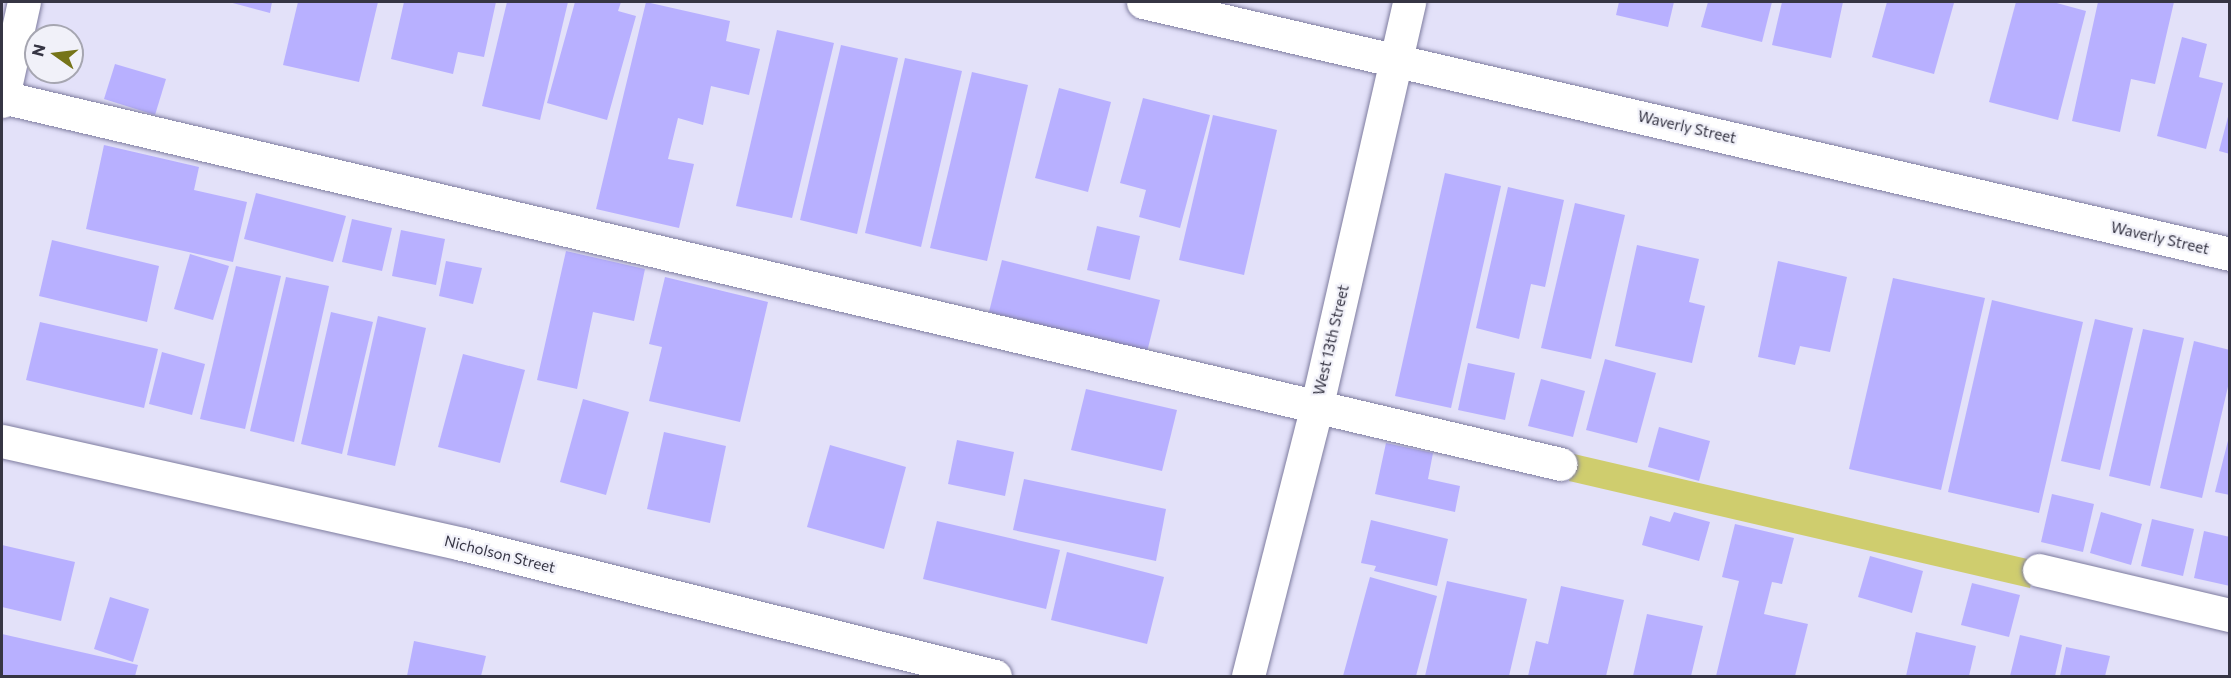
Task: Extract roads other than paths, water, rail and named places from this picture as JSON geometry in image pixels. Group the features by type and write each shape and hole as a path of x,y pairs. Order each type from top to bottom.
{"street":[{"path":"24,2 2,99 1316,409 1560,464"},
{"name":"Waverly Street","path":"1143,2 2229,254"},
{"name":"West 13th Street","path":"1248,676 1316,409 1409,2"},
{"name":"Nicholson Street","path":"2,441 462,544 995,676"},
{"path":"2039,570 2229,615"}]}
